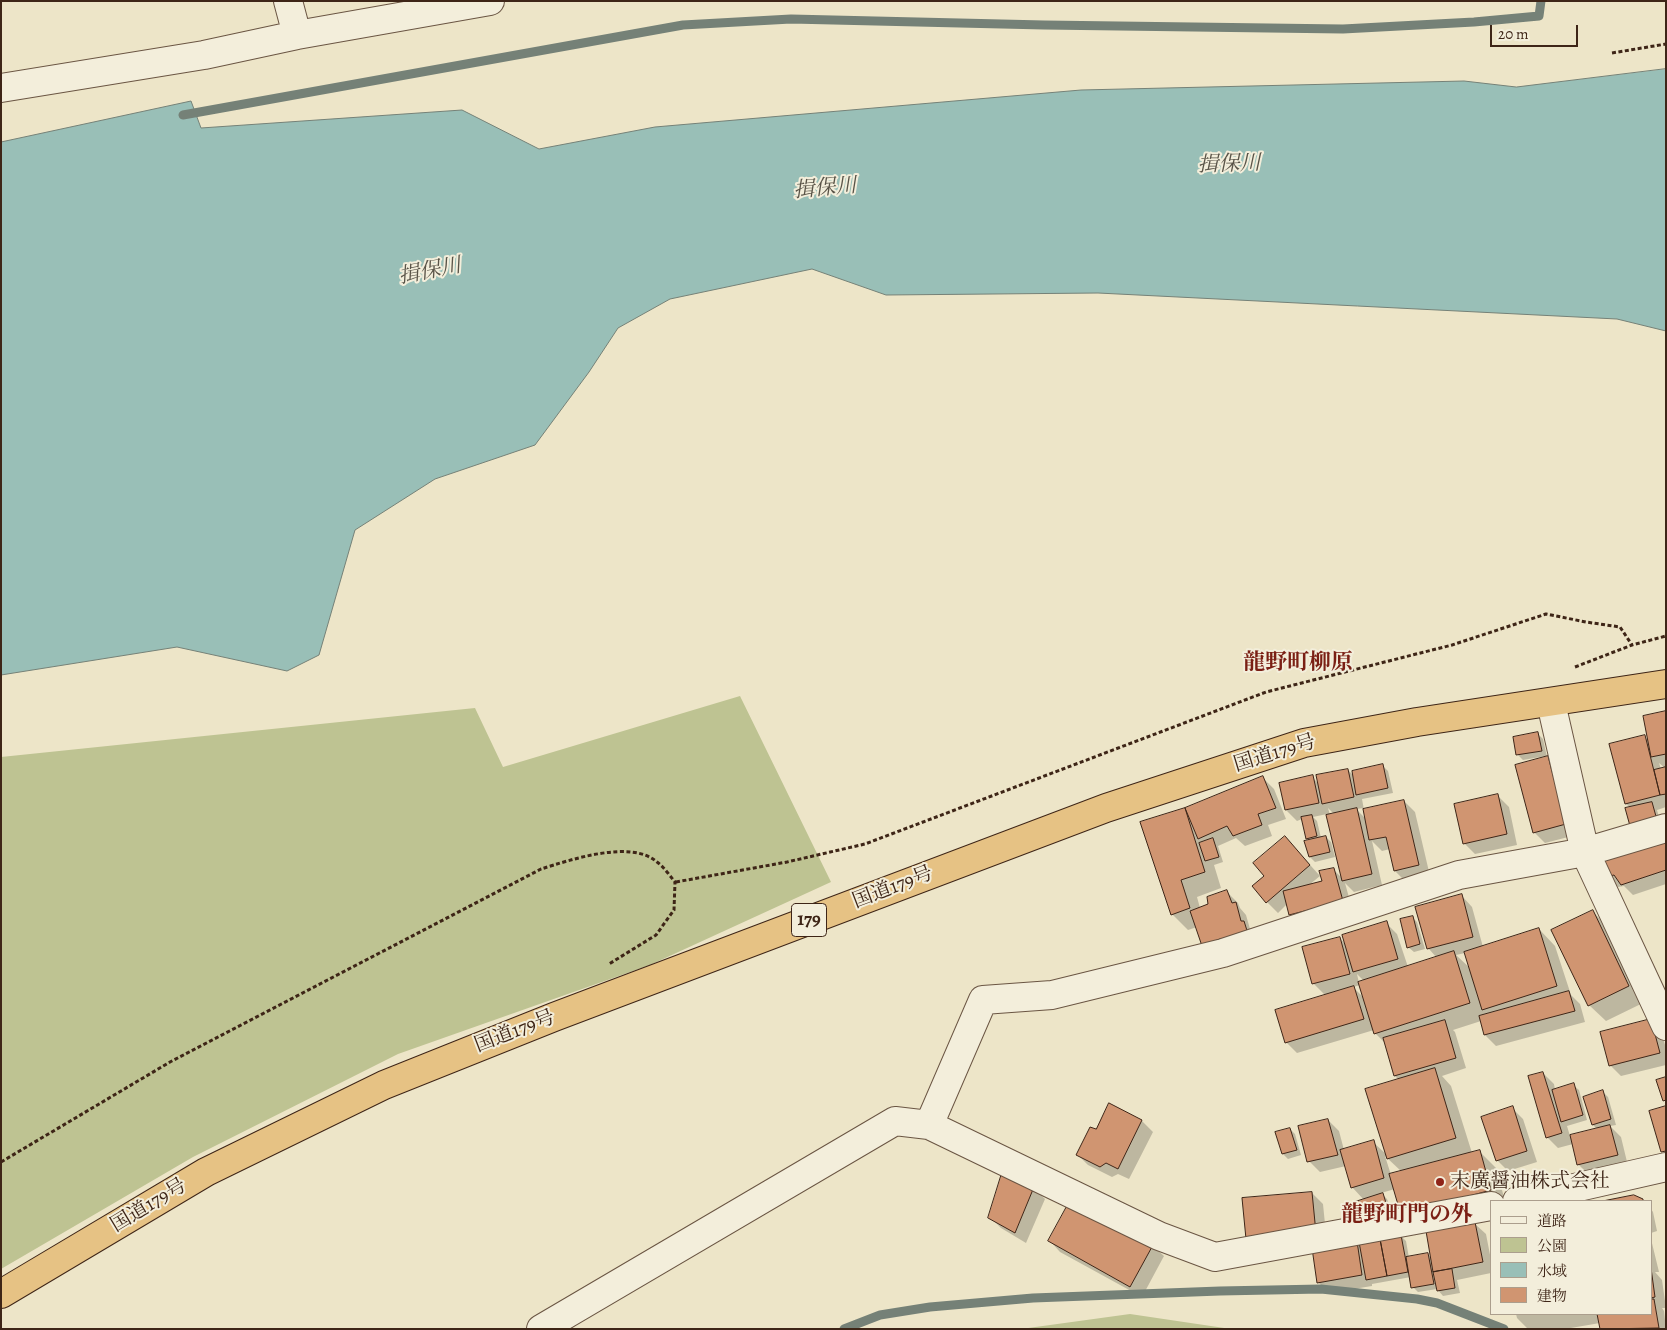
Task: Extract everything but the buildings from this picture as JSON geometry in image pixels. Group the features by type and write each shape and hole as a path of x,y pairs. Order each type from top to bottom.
{"highway":[{"name":"国道179号","path":"1,1294 206,1172 384,1085 466,1051 1106,808 1304,743 1418,722 1666,684"}],"street":[{"path":"288,1 297,35"},
{"path":"1,88 204,55 297,35 490,1"},
{"path":"1551,702 1585,852 1666,1026"},
{"path":"929,1125 983,1000 1052,995 1224,953 1459,875 1585,852 1666,828"},
{"path":"541,1329 895,1121 929,1125 1159,1236 1215,1257 1490,1206"},
{"path":"1521,1200 1666,1167"}],"path":[{"path":"1612,53 1666,44"},
{"path":"675,882 787,862 865,844 1266,692 1452,645 1546,614 1620,627 1632,645"},
{"path":"1574,668 1632,645 1666,636"},
{"path":"1,1162 170,1062 540,869 588,855 634,850 656,860 675,882 674,910 656,935 604,967"}],"green space":[{"path":"740,696 831,882 650,965 398,1054 193,1157 1,1269 1,757 475,708 503,767"},
{"path":"1130,1314 1231,1329 1021,1329"}],"water":[{"name":"揖保川","path":"1666,69 1666,331 1617,319 1098,293 886,295 812,269 670,299 618,328 589,372 535,445 435,479 355,530 319,655 287,671 177,647 1,675 1,142 191,101 201,128 462,110 539,149 655,127 1081,90 1464,81 1516,87"}],"waterway":[{"path":"183,115 683,25 791,19 1343,29 1474,22 1539,16 1541,1"},
{"path":"844,1329 880,1315 930,1307 1033,1298 1321,1289 1417,1299 1437,1303 1504,1329"}],"place":[{"name":"末廣醤油株式会社","path":"1440,1182"}],"district":[{"name":"龍野町柳原","path":"1298,664"},
{"name":"龍野町門の外","path":"1407,1216"}]}
